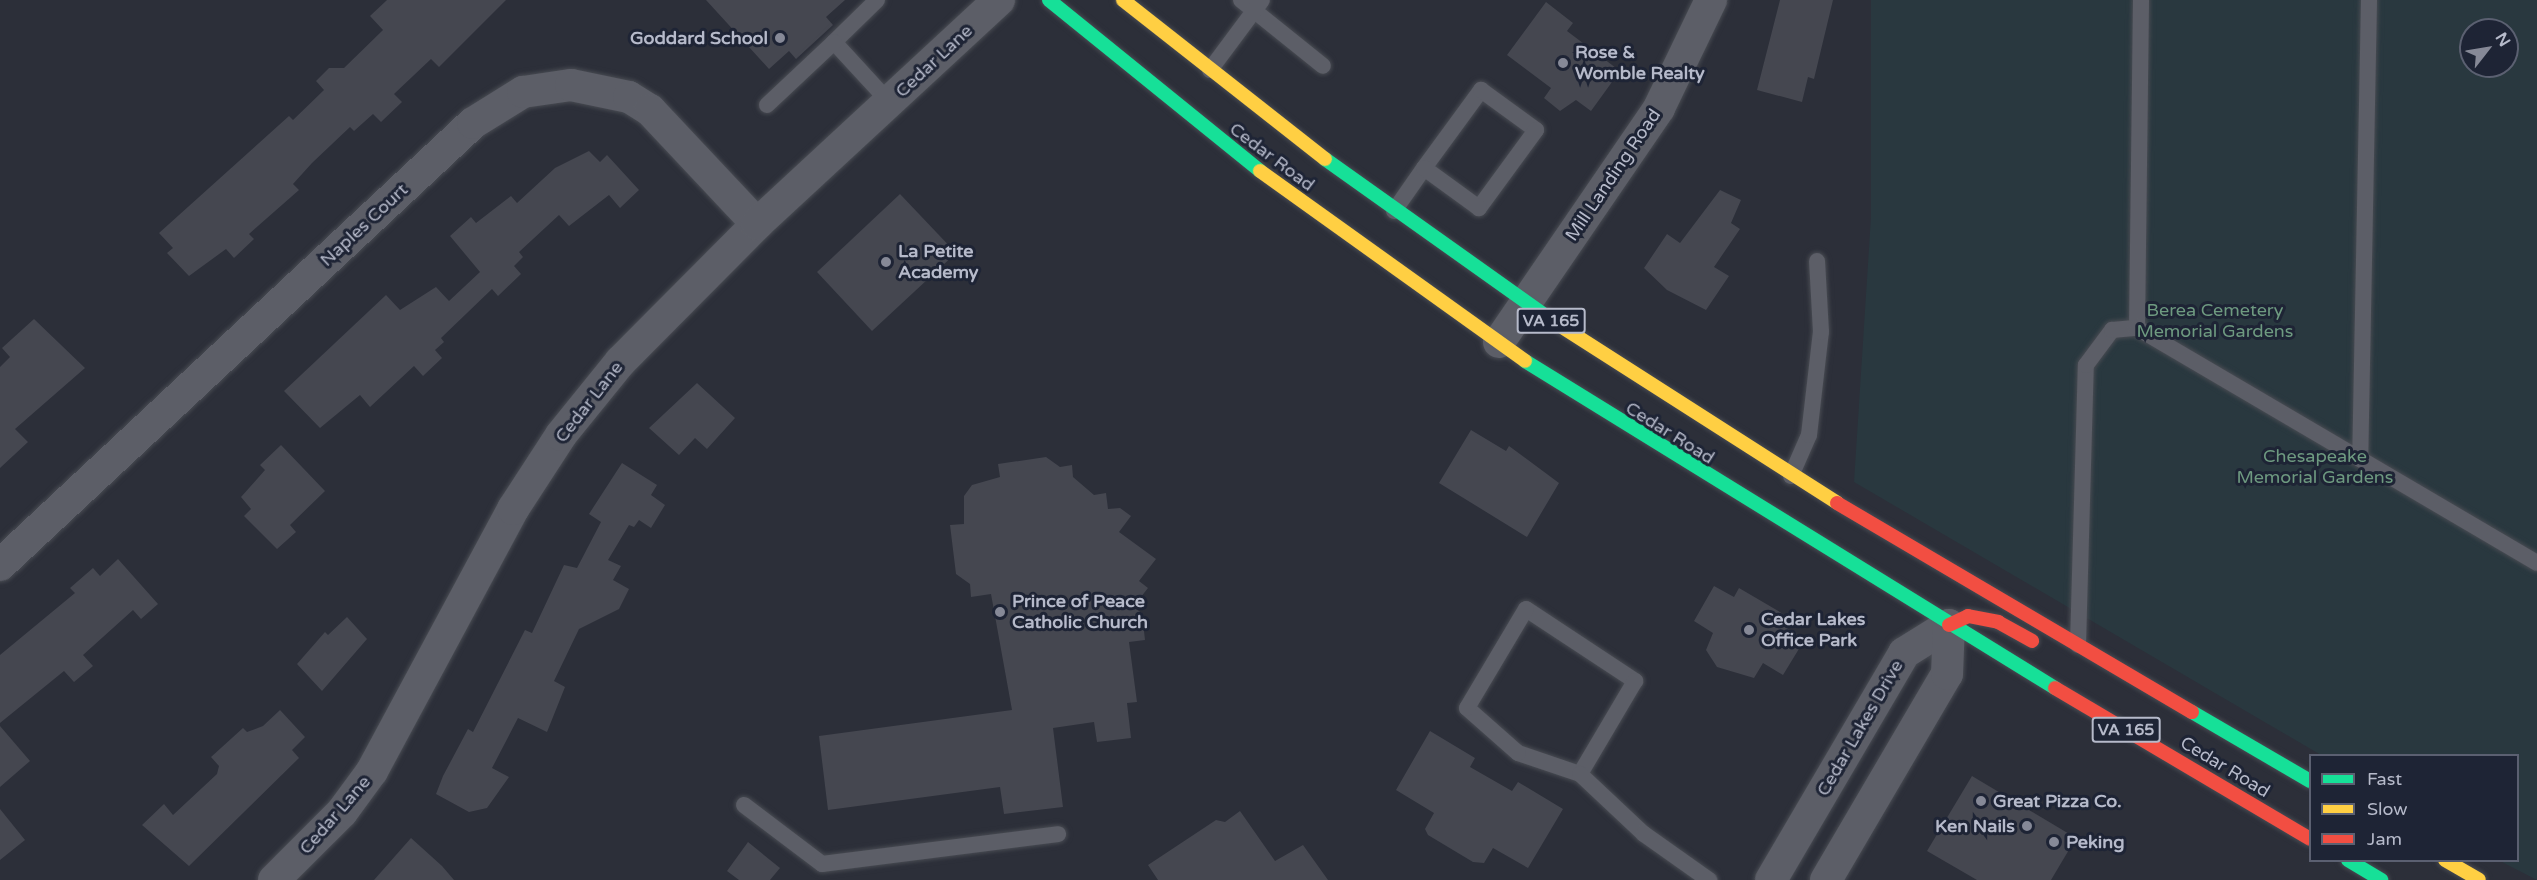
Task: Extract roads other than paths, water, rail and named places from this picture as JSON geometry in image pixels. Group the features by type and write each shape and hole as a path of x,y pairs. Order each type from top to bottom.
{"main road":[{"name":"Cedar Road","path":"1049,0 1254,167 1499,342 1949,625 2309,838"},
{"name":"Cedar Road","path":"1123,0 1210,70 1394,210 1525,304 1791,476 2309,781"},
{"path":"1889,534 1916,569"},
{"path":"1929,588 1949,625 1968,616 1998,622 2050,651"},
{"path":"2227,752 2309,782"},
{"path":"2350,862 2381,880"},
{"path":"2447,862 2479,880"}],"street":[{"name":"Cedar Lane","path":"274,880 342,812 372,771 513,509 561,435 665,312 999,0"},
{"name":"Mill Landing Road","path":"1499,342 1659,108 1711,0"},
{"name":"Naples Court","path":"0,566 473,123 523,92 571,85 629,97 650,110 757,224"},
{"name":"Cedar Lakes Drive","path":"1771,880 1904,653 1949,625"},
{"path":"1826,880 1947,674 1949,625"}],"lane":[{"path":"767,105 877,0"},
{"path":"2137,328 2141,0"},
{"path":"2360,459 2369,0"},
{"path":"1210,70 1252,4 1323,66"},
{"path":"834,42 890,103"},
{"path":"1394,210 1424,168 1481,90 1536,130 1479,208 1424,168"},
{"path":"1791,476 1809,435 1821,332 1817,261"},
{"path":"2078,645 2086,365 2112,330 2137,328 2537,563"},
{"path":"1580,774 1635,681 1526,609 1467,708 1518,753 1580,774 1644,834 1709,880"},
{"path":"744,805 822,864 1058,834"}],"place":[{"name":"Goddard School","path":"780,38"},
{"name":"Rose & Womble Realty","path":"1563,63"},
{"name":"La Petite Academy","path":"886,262"},
{"name":"Prince of Peace Catholic Church","path":"1000,612"},
{"name":"Cedar Lakes Office Park","path":"1749,630"},
{"name":"Great Pizza Co.","path":"1981,801"},
{"name":"Ken Nails","path":"2027,826"},
{"name":"Peking","path":"2054,842"}],"park label":[{"name":"Berea Cemetery Memorial Gardens","path":"2215,321"},
{"name":"Chesapeake Memorial Gardens","path":"2315,467"}]}
